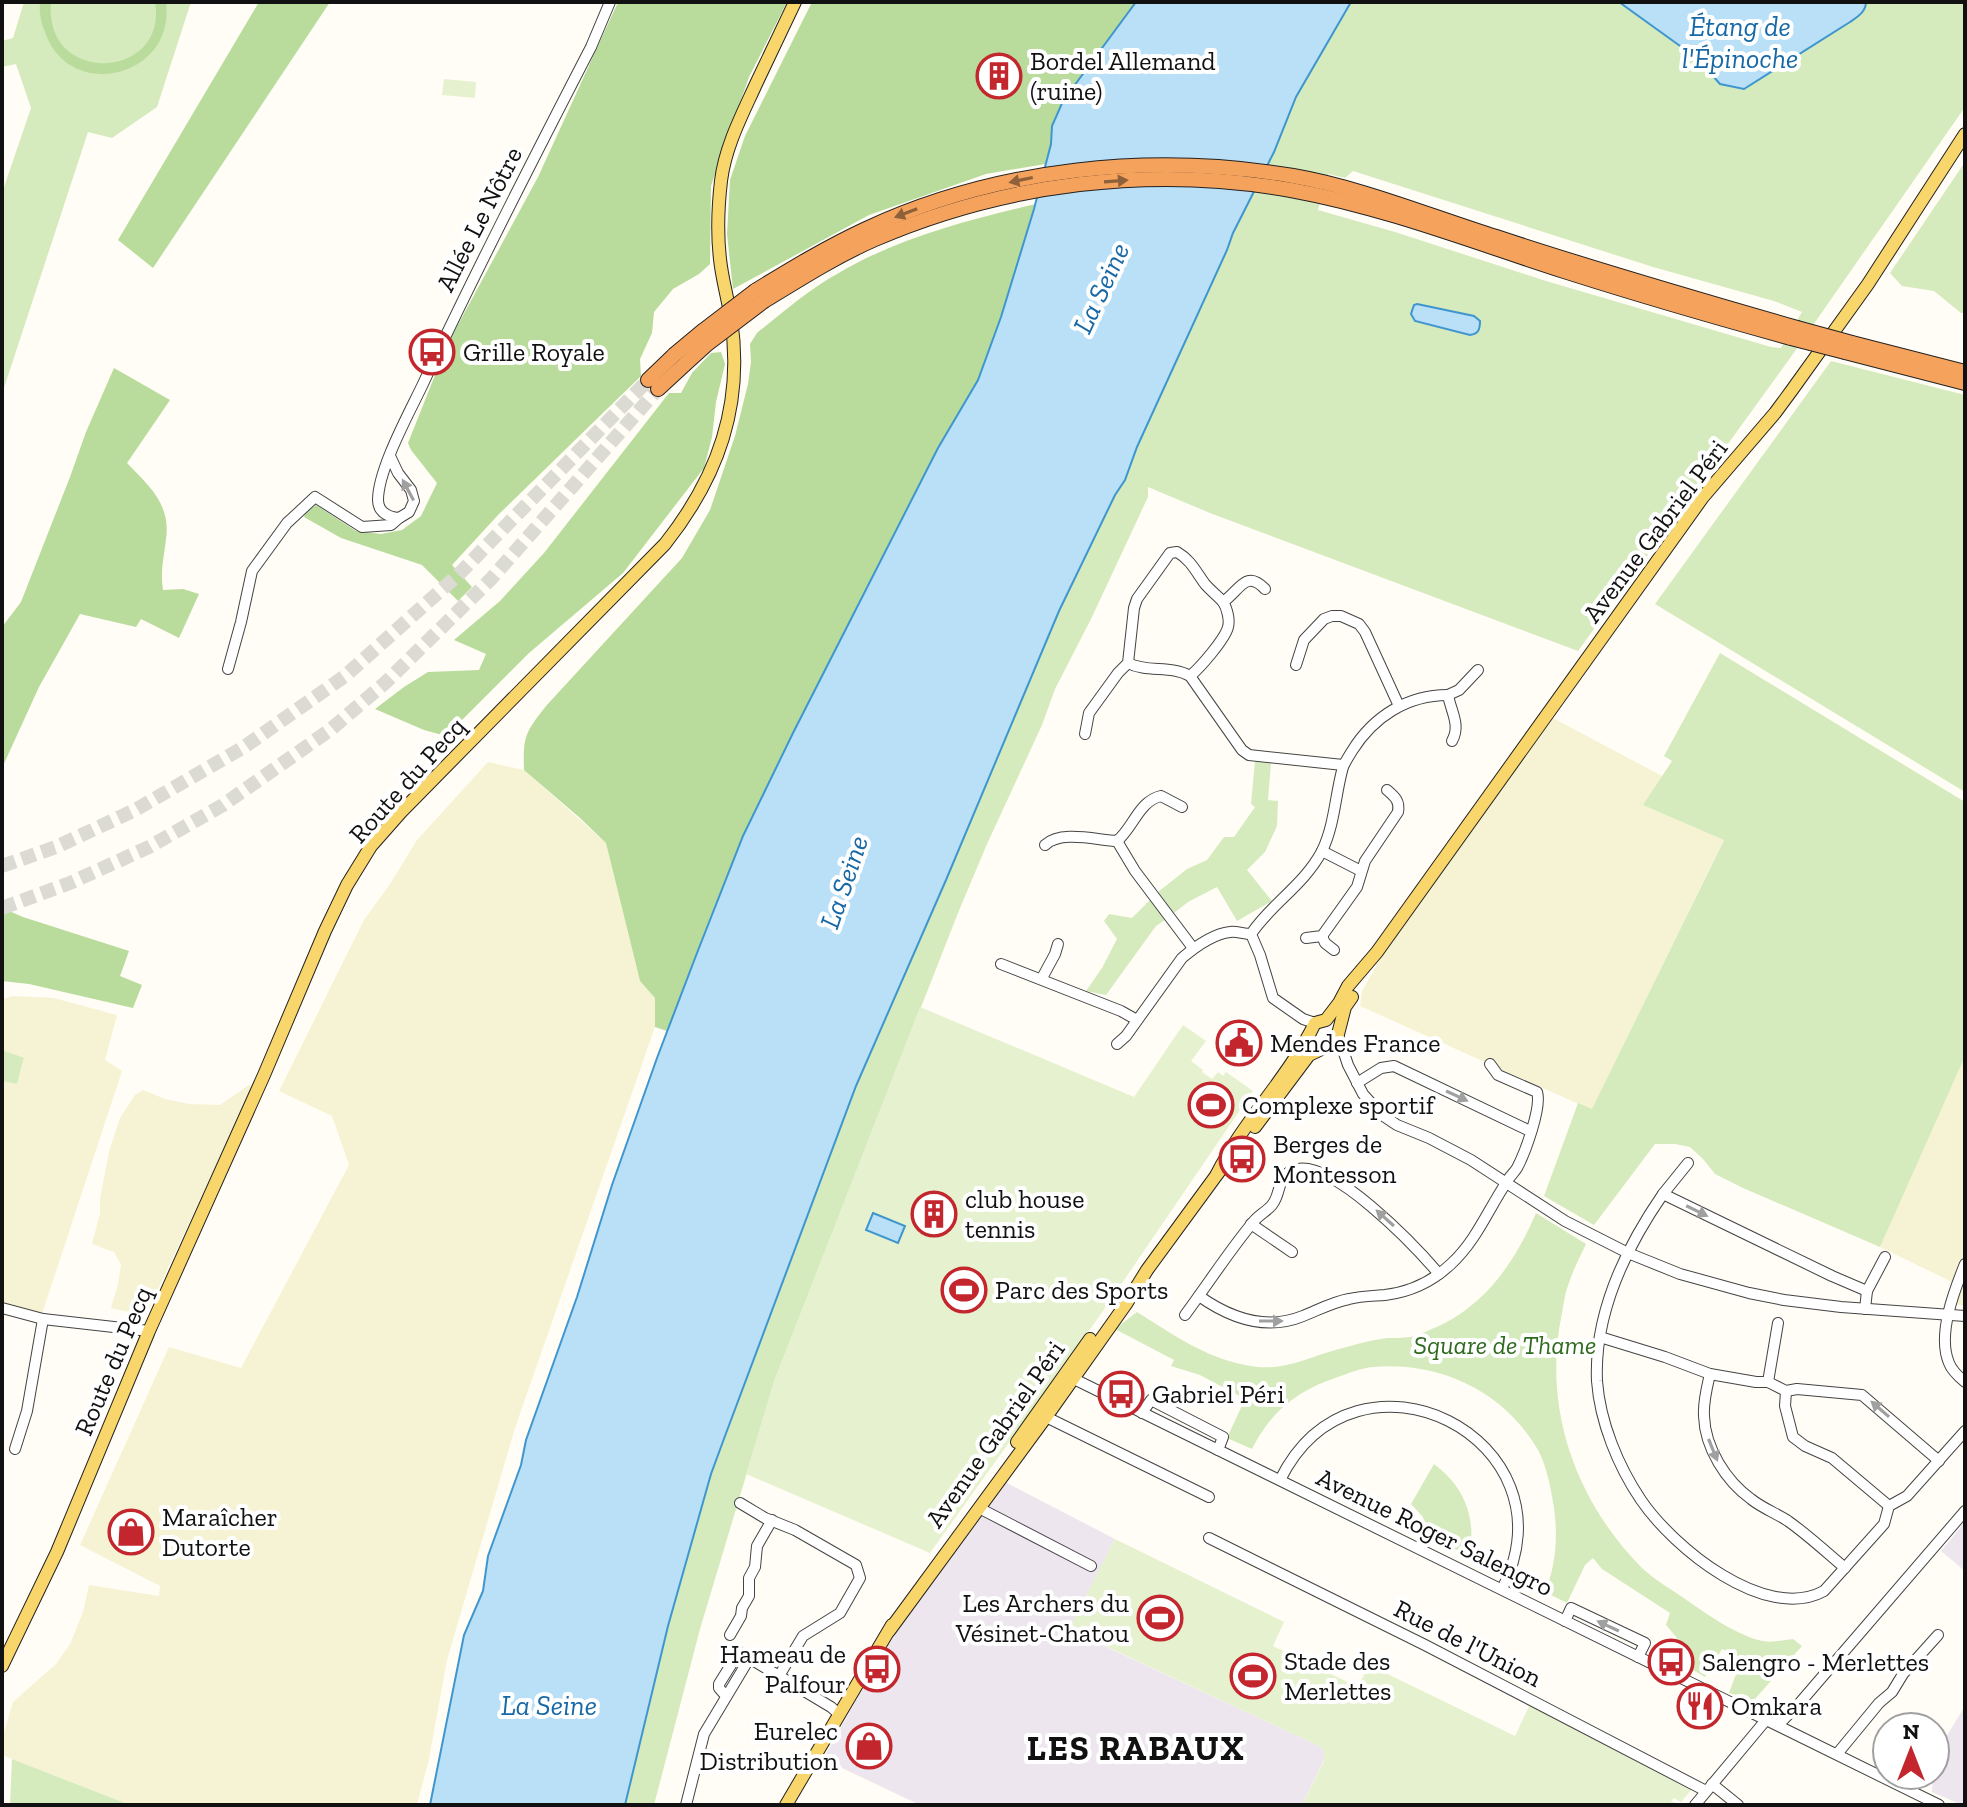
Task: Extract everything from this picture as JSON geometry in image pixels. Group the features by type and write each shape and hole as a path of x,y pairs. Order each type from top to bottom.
{"highway":[{"path":"653,384 729,310 804,261 868,228 980,189 1029,177 1138,166 1242,170 1294,177 1410,221 1626,291 1794,333 1965,383"},
{"path":"1849,348 1965,372"}],"main road":[{"name":"Route du Pecq","path":"2,1666 57,1552 149,1331 347,885 371,846 401,812 665,544 686,517 715,462 725,434 735,376 731,316 717,232 722,176 739,120 795,2"},
{"name":"Avenue Gabriel Péri","path":"1217,1174 1237,1137 1318,1025 1339,1003 1348,986 1377,952 1703,497 1792,390 1868,284 1965,134"},
{"name":"Avenue Gabriel Péri","path":"1069,1376 1126,1304 1217,1174 1301,1064 1309,1055 1333,1045 1345,1007 1377,952"},
{"path":"1326,1047 1314,1040 1318,1025 1334,1022 1339,1033"},
{"name":"Avenue Gabriel Péri","path":"889,1631 979,1508 1095,1339 1099,1327 1147,1270"},
{"name":"Avenue Gabriel Péri","path":"786,1805 902,1606 1043,1415"}],"street":[{"name":"Allée Le Nôtre","path":"362,527 373,517 390,456 447,332 591,47 610,2"},
{"path":"228,669 252,571 287,523 315,497 362,527 391,525 413,507 413,495 390,456"},
{"path":"378,500 384,513 399,518"},
{"path":"1085,734 1089,713 1128,663 1137,599 1170,553 1177,552 1192,564 1199,577 1223,602 1229,620 1228,629 1199,669 1190,676"},
{"path":"1223,602 1251,580 1257,581 1265,589"},
{"path":"1296,665 1304,640 1324,619 1332,616 1349,619 1359,624 1365,632 1399,706"},
{"path":"1128,663 1136,667 1181,670 1190,676 1242,750 1249,755 1343,765"},
{"path":"1251,934 1262,917 1299,884 1322,851 1335,813 1343,765 1363,734 1373,723 1399,706 1459,690 1478,670"},
{"path":"1448,695 1457,724 1452,741"},
{"path":"1306,938 1322,936 1357,887 1365,861 1400,806 1387,790"},
{"path":"1045,845 1057,837 1117,841 1154,797 1161,796 1182,807"},
{"path":"1117,841 1135,871 1193,948"},
{"path":"1322,851 1361,871"},
{"path":"1117,1044 1182,958 1193,948 1231,932 1251,934"},
{"path":"1251,934 1273,998 1303,1019 1318,1025"},
{"path":"1322,936 1334,950"},
{"path":"1042,978 1058,944"},
{"path":"1001,964 1042,978 1137,1020"},
{"path":"1339,1033 1348,1065"},
{"path":"1326,1047 1348,1065 1360,1082 1363,1094 1382,1115 1471,1160 1565,1221 1628,1253 1680,1274 1749,1293 1812,1304 1965,1316"},
{"path":"1199,1296 1217,1309 1249,1321 1268,1323 1300,1318 1339,1301 1412,1289 1439,1274 1471,1240 1515,1172 1536,1114 1537,1092 1498,1075 1490,1064"},
{"path":"1360,1082 1381,1068 1394,1066 1530,1131"},
{"path":"1688,1163 1651,1211 1628,1253 1612,1289 1600,1337 1597,1367 1599,1399 1610,1439 1641,1501 1670,1534 1702,1561 1756,1592 1781,1599 1814,1596 1824,1591 1884,1524 1889,1506 1907,1496 1965,1431"},
{"path":"1185,1315 1251,1224 1274,1202 1284,1176 1295,1169 1319,1171 1358,1196 1422,1253 1439,1274"},
{"path":"1663,1194 1867,1291"},
{"path":"1251,1224 1292,1252"},
{"path":"1865,1309 1867,1291 1885,1257"},
{"path":"1965,1264 1953,1294 1945,1351 1954,1373 1965,1382"},
{"path":"2,1308 43,1319 149,1331"},
{"path":"15,1449 27,1411 43,1319"},
{"path":"1768,1382 1778,1323"},
{"path":"1600,1337 1710,1374 1768,1382 1786,1391 1797,1389 1862,1395 1939,1461"},
{"path":"1710,1374 1705,1400 1706,1431 1725,1473 1748,1498 1805,1534 1845,1568"},
{"name":"Avenue Roger Salengro","path":"1069,1376 1565,1621 1571,1608 1645,1643 1638,1657 1766,1720"},
{"path":"1786,1391 1785,1406 1793,1437 1832,1458 1889,1506"},
{"path":"1142,1413 1151,1400 1223,1437 1218,1450"},
{"path":"1280,1480 1306,1443 1346,1416 1375,1408 1399,1407 1430,1412 1450,1421 1472,1435 1489,1452 1501,1469 1511,1494 1516,1543 1512,1565 1502,1589"},
{"path":"1043,1415 1209,1497"},
{"path":"740,1503 856,1565 860,1578 840,1613 803,1636 779,1676"},
{"path":"979,1508 1091,1566"},
{"path":"1778,1725 1965,1511"},
{"path":"730,1635 749,1596 749,1578 755,1567 757,1546 772,1520"},
{"name":"Rue de l'Union","path":"1209,1538 1738,1805"},
{"path":"1837,1754 1938,1635"},
{"path":"726,1696 719,1684 739,1652 839,1714"},
{"path":"686,1805 704,1734 749,1659"},
{"path":"1695,1805 1766,1720 1939,1805"}],"shaded area":[{"path":"1553,718 1662,776 1644,805 1724,839 1592,1110 1360,1006 1362,991 1386,949"},
{"path":"488,762 524,770 606,843 640,981 655,998 655,1027 515,1428 447,1660 429,1759 417,1805 130,1805 2,1755 2,1740 13,1702 56,1664 70,1644 83,1612 89,1585 159,1596 160,1586 80,1545 169,1347 241,1368 349,1165 332,1116 279,1091 364,920 417,840"},
{"path":"13,996 54,998 117,1015 105,1060 122,1071 42,1314 2,1303 2,1081 17,1084 24,1059 2,1050 2,1002"},
{"path":"1965,1050 1965,1306 1954,1304 1959,1291 1950,1281 1880,1247"},
{"path":"249,1085 252,1088 147,1313 111,1308 121,1265 114,1252 92,1244 100,1214 109,1152 120,1118 135,1095 143,1090 189,1104 220,1105"},
{"path":"1005,1482 1115,1539 1070,1630 1324,1750 1324,1760 1302,1805 920,1805 823,1759 879,1660 942,1562"},
{"path":"1965,1522 1965,1571 1941,1551"},
{"path":"1965,1706 1965,1805 1932,1792 1951,1791 1951,1729"}],"green space":[{"path":"24,2 191,2 157,107 112,138 88,132 2,394 2,193 31,108 16,64 2,67 2,41 13,38"},
{"path":"40,2 51,2 54,30 66,49 84,60 105,63 126,59 144,47 154,28 155,2 166,2 165,28 155,49 138,64 118,72 96,74 75,68 58,54 44,29"},
{"path":"259,2 330,2 153,268 118,240"},
{"path":"618,2 787,2 749,77 711,186 710,264 673,289 654,312 652,333 640,359 641,376 498,515 452,565 472,587 458,601 422,565 341,538 304,517 316,505 356,531 381,534 402,530 421,516 437,483 408,443 447,345 538,177"},
{"path":"812,2 1136,2 1063,101 1052,126 1045,164 986,174 869,215 733,289 727,234 730,180 745,136"},
{"path":"1351,2 1965,2 1965,107 1788,361 1578,651 1148,487 1148,497 1055,689 958,913 775,1379 700,1629 654,1805 625,1805 668,1626 711,1474 856,1086 1059,611 1125,480 1137,447 1233,233 1274,152 1296,97","holes":["1353,171 1653,267 1774,301 1802,312 1781,348 1771,347 1318,210 1328,174 1345,178"]},
{"path":"444,79 476,82 475,98 442,95"},
{"path":"1965,162 1965,313 1961,313 1934,291 1902,286 1890,273"},
{"path":"1036,204 978,380 938,448 743,836 667,1031 655,1027 655,998 640,981 606,843 524,770 525,742 530,729 546,706 682,558 710,510 735,436 748,384 750,344 757,333 826,280 860,261 908,240"},
{"path":"721,352 725,364 704,468 623,573 529,653 446,736 375,709 428,672 479,670 486,654 454,640 500,601 544,553 669,393 681,393 692,373 711,353"},
{"path":"1831,361 1965,395 1965,792 1655,604"},
{"path":"114,368 170,400 127,463 157,496 165,516 163,590 183,589 199,594 179,638 141,619 136,627 80,614 39,687 2,768 2,627 21,602"},
{"path":"1720,653 1965,802 1965,1056 1880,1247 1715,1174 1690,1147 1675,1144 1655,1144 1594,1225 1544,1196 1578,1103 1592,1109 1724,840 1643,805 1672,761 1664,756"},
{"path":"1255,761 1271,763 1268,800 1278,801 1277,826 1265,852 1247,870 1272,901 1237,921 1217,887 1174,913 1158,892 1187,869 1207,860 1224,837 1234,837 1255,807 1251,804"},
{"path":"1150,900 1165,920 1156,926 1106,995 1086,991 1117,939 1104,921 1109,914 1132,918"},
{"path":"2,908 129,951 120,976 142,985 133,1008 29,984 2,981"},
{"name":"Parc des Sports","path":"920,1007 1134,1097 1183,1025 1206,1041 1191,1061 1202,1072 1212,1079 1218,1072 1223,1076 1226,1072 1253,1091 1103,1311 930,1553 746,1474 775,1379"},
{"path":"2,1050 24,1058 17,1084 2,1081"},
{"name":"Square de Thame","path":"1536,1213 1586,1244 1566,1290 1557,1348 1561,1417 1582,1483 1619,1542 1653,1578 1744,1635 1767,1642 1793,1639 1802,1646 1754,1700 1729,1693 1742,1658 1722,1649 1705,1677 1667,1655 1677,1638 1666,1625 1670,1613 1602,1569 1593,1558 1585,1565 1567,1603 1545,1592 1554,1561 1556,1530 1552,1493 1544,1464 1524,1429 1507,1411 1468,1384 1422,1369 1398,1366 1355,1371 1298,1395 1277,1413 1252,1449 1227,1438 1245,1399 1200,1375 1171,1366 1174,1360 1115,1329 1137,1312 1202,1350 1230,1361 1259,1367 1282,1366 1375,1340 1411,1337 1461,1314 1488,1290 1520,1246"},
{"path":"1434,1464 1454,1483 1466,1505 1471,1529 1469,1556 1427,1535 1423,1517 1411,1504"},
{"name":"Stade des Merlettes","path":"1115,1539 1284,1622 1273,1646 1358,1687 1369,1665 1515,1736 1532,1700 1693,1788 1681,1802 1674,1798 1671,1801 1679,1805 1302,1805 1324,1761 1324,1750 1069,1629"},
{"path":"12,1759 130,1805 10,1805"}],"water":[{"name":"La Seine","path":"1136,2 1351,2 1296,97 1274,152 1233,233 1137,447 1125,480 1059,611 856,1086 711,1474 668,1626 625,1805 430,1805 464,1635 483,1591 488,1556 521,1465 526,1440 577,1297 612,1185 697,953 743,836 793,733 938,448 978,380 1034,209 1051,144 1052,126 1063,101"},
{"name":"Étang de l'Épinoche","path":"1619,2 1866,2 1866,6 1855,18 1744,89 1720,84 1687,51"},
{"path":"1417,304 1474,316 1480,321 1479,329 1470,335 1415,321 1411,314"},
{"path":"873,1213 905,1226 898,1243 866,1230"}],"tunnel":[{"path":"2,866 56,847 135,810 244,747 345,676 458,575 648,380"},
{"path":"2,908 70,883 149,847 223,805 330,730 385,683 491,579 658,389"}],"place":[{"name":"Bordel Allemand (ruine)","path":"999,76"},
{"name":"Grille Royale","path":"432,352"},
{"name":"Mendes France","path":"1239,1043"},
{"name":"Complexe sportif","path":"1211,1105"},
{"name":"Berges de Montesson","path":"1242,1159"},
{"name":"club house tennis","path":"934,1214"},
{"name":"Parc des Sports","path":"964,1290"},
{"name":"Gabriel Péri","path":"1121,1394"},
{"name":"Maraîcher Dutorte","path":"131,1532"},
{"name":"Les Archers du Vésinet-Chatou","path":"1160,1618"},
{"name":"Salengro - Merlettes","path":"1671,1662"},
{"name":"Hameau de Palfour","path":"877,1669"},
{"name":"Stade des Merlettes","path":"1253,1676"},
{"name":"Omkara","path":"1700,1706"},
{"name":"Eurelec Distribution","path":"869,1746"}],"district":[{"name":"LES RABAUX","path":"1136,1748"}]}
